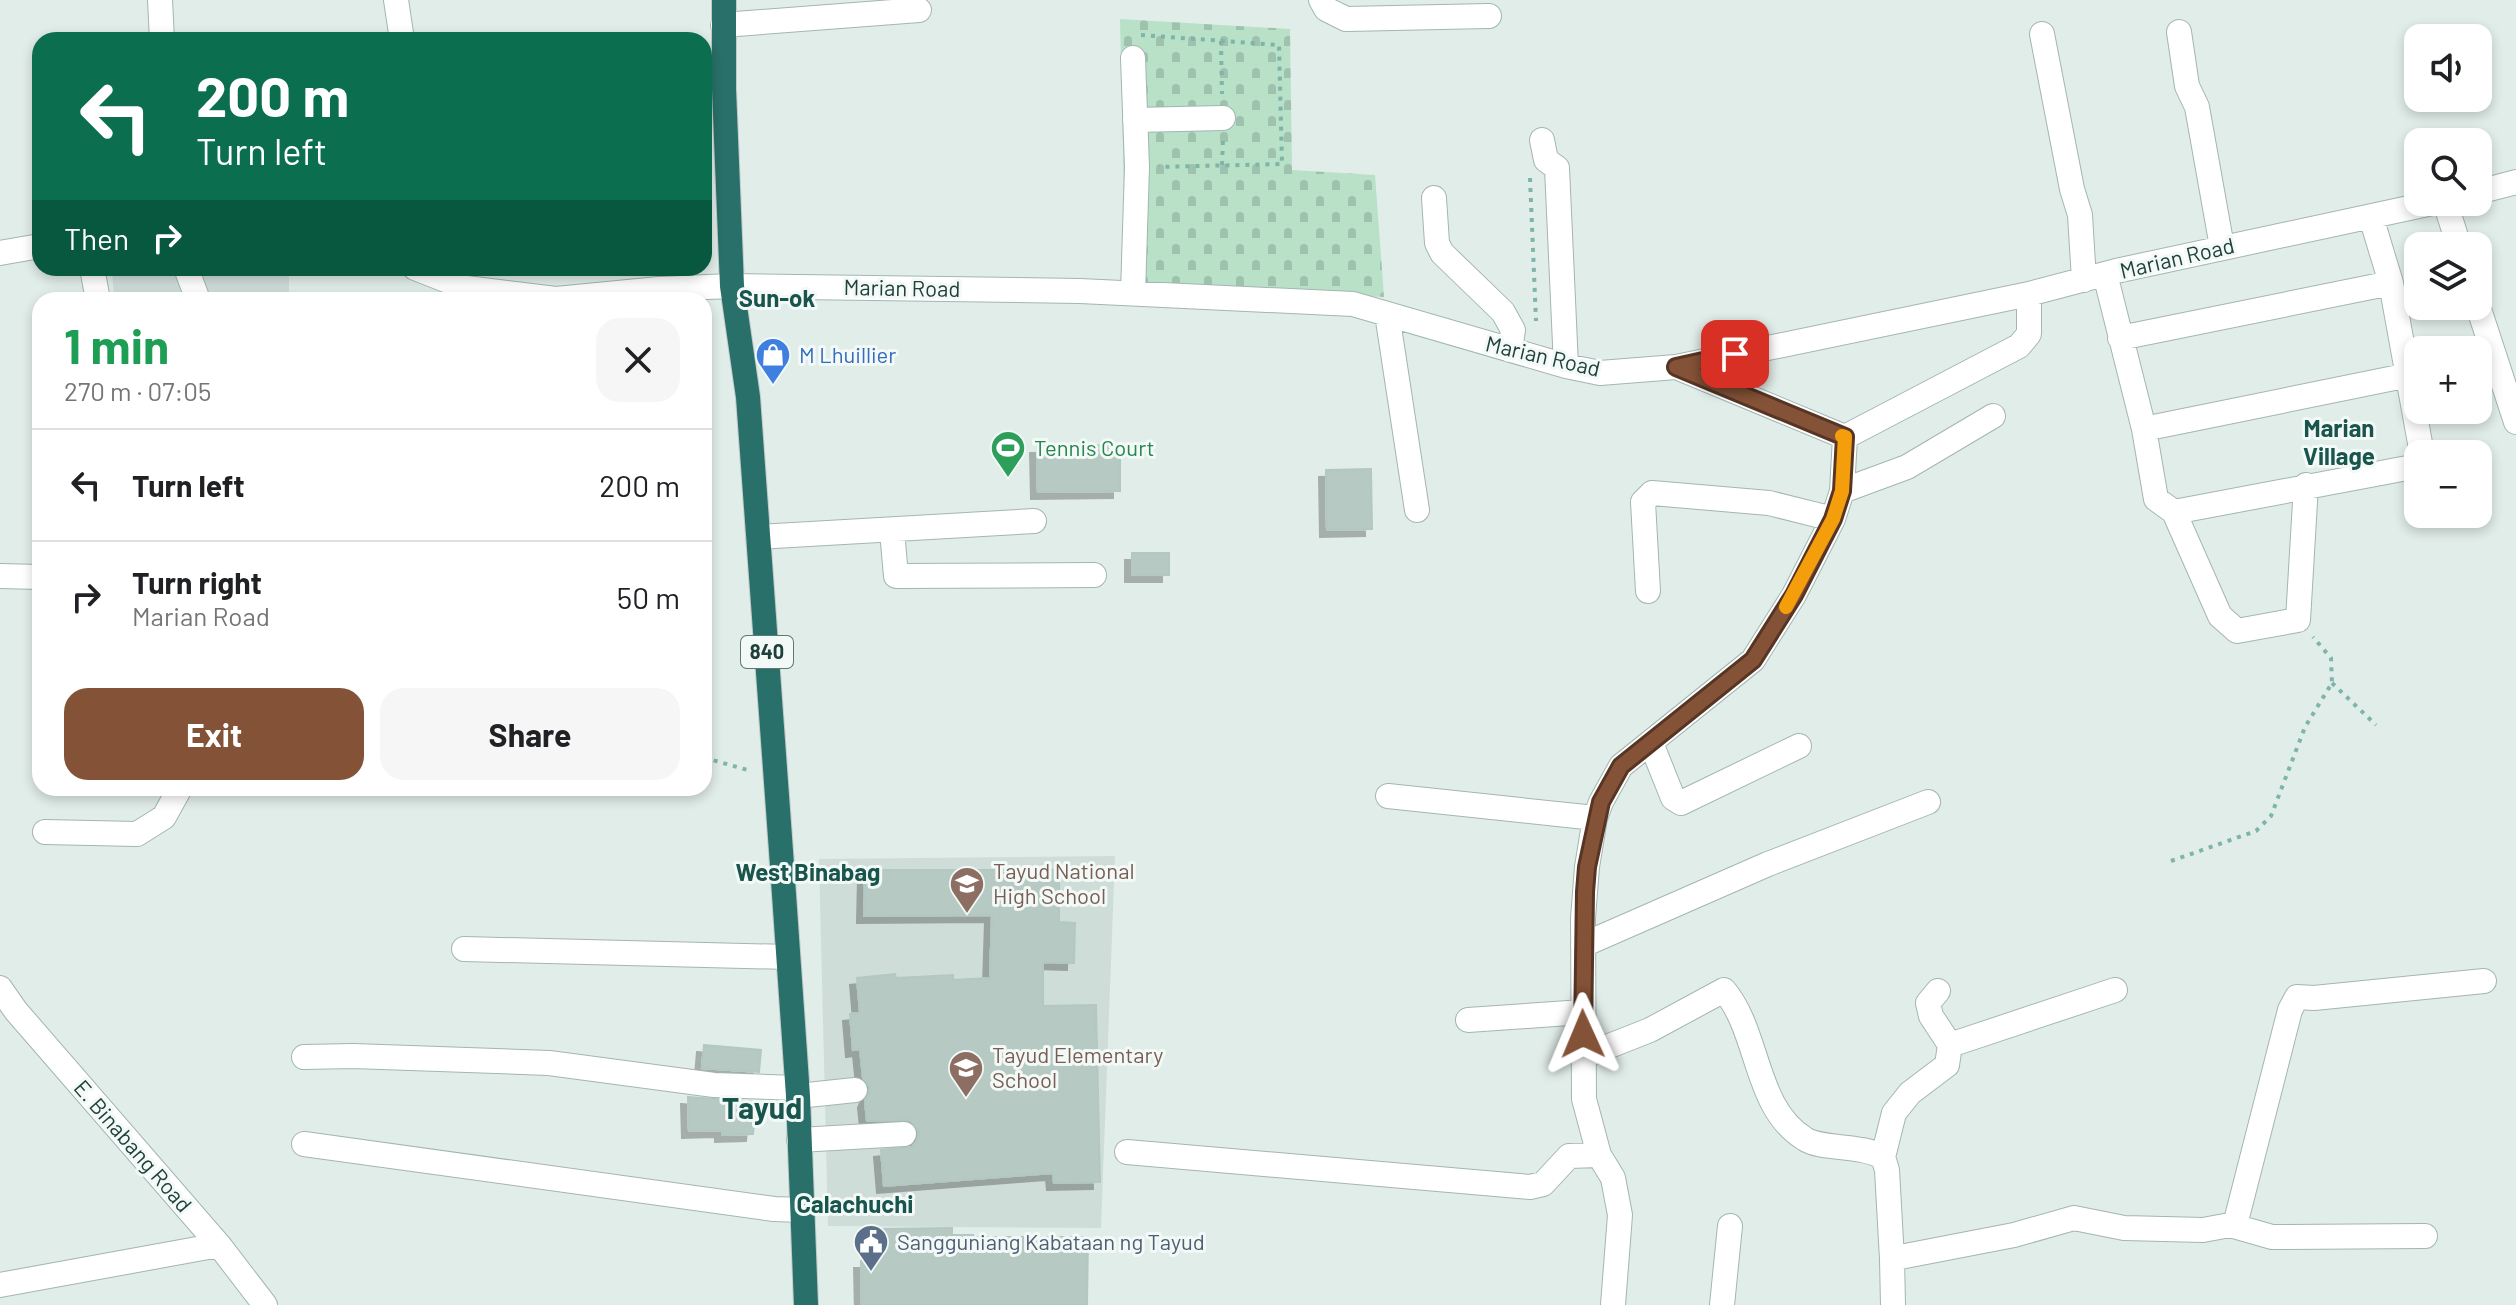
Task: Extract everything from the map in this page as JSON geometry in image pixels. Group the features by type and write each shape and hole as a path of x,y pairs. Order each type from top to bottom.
{"highway":[{"name":"840","path":"724,0 732,286 748,397 776,779 798,1092 806,1305"}],"street":[{"path":"160,0 162,32"},
{"path":"396,0 401,32"},
{"path":"1321,0 1326,9 1346,19 1489,16"},
{"path":"723,25 919,10"},
{"path":"2179,32 2187,86 2197,107 2222,247"},
{"path":"2042,34 2072,189 2094,277 2120,338 2144,429 2156,499 2174,512 2220,616 2237,631 2298,620 2306,485"},
{"path":"1133,58 1137,167 1133,293"},
{"path":"1135,120 1223,118"},
{"path":"1548,156 1566,366"},
{"path":"2492,188 2516,182"},
{"path":"1434,198 1437,243 1442,253 1503,312 1513,330 1510,350"},
{"name":"Marian Road","path":"628,292 732,286 1133,293 1353,304 1566,366 1600,373 1676,367 2029,294 2222,247 2404,210"},
{"path":"2371,217 2391,283 2404,349"},
{"path":"0,253 32,247"},
{"name":"Marian Road","path":"435,276 466,288 499,292"},
{"path":"2120,338 2391,283"},
{"path":"1845,437 2019,346 2029,334 2029,294"},
{"path":"1387,314 1417,510"},
{"path":"2483,320 2516,422"},
{"path":"1676,367 1845,437"},
{"path":"2144,429 2404,376"},
{"path":"1842,491 1907,467 1993,416"},
{"path":"1613,1305 1620,1215 1613,1178 1599,1155 1584,1099 1583,945 1587,867 1595,818 1621,766 1753,660 1794,595 1833,519 1842,491 1845,437"},
{"path":"2174,512 2404,468"},
{"path":"1648,591 1643,502 1652,493 1769,503 1833,519"},
{"path":"758,537 1034,521"},
{"path":"892,531 896,576 1094,575"},
{"path":"0,576 32,577"},
{"path":"1651,743 1673,798 1681,803 1799,746"},
{"path":"45,832 137,834 164,817 176,796"},
{"path":"1388,796 1595,818"},
{"path":"1583,945 1768,864 1928,802"},
{"path":"464,949 788,957"},
{"path":"1892,1259 2014,1235 2074,1218 2124,1228 2203,1230 2230,1225 2236,1221 2290,1010 2297,997 2314,998 2484,981"},
{"name":"E. Binabang Road","path":"0,988 16,1011 219,1245 265,1305"},
{"path":"1584,1056 1650,1030 1724,990 1737,1006 1760,1072 1777,1109 1792,1128 1808,1141 1869,1149 1883,1157"},
{"path":"1950,1045 2115,990"},
{"path":"1893,1305 1887,1170 1883,1157 1894,1113 1910,1093 1947,1065 1950,1045 1931,1016 1928,1003 1938,991"},
{"path":"1468,1020 1583,1012"},
{"path":"304,1057 549,1063 714,1085 798,1092 855,1090"},
{"path":"799,1140 904,1134"},
{"path":"304,1144 774,1209 802,1210"},
{"path":"1127,1152 1530,1187 1543,1184 1569,1156 1599,1155"},
{"path":"2230,1225 2272,1237 2425,1236"},
{"path":"1722,1305 1730,1226"},
{"path":"0,1285 219,1245"}],"path":[{"path":"1538,358 1529,181 1533,166 1548,156"},
{"path":"2171,861 2256,831 2271,816 2305,727 2332,683 2331,658 2298,620"},
{"path":"2332,683 2376,725"},
{"path":"712,760 776,779"}],"shaded area":[{"path":"112,276 289,276 289,292 114,292"},
{"name":"Tayud Elementary School","path":"1115,856 1101,1228 828,1226 819,859"}],"green space":[{"path":"1120,19 1290,29 1292,170 1375,175 1384,297 1126,284"}],"building":[{"path":"1120,445 1120,491 1038,492 1037,446"},
{"path":"1371,469 1372,529 1327,530 1326,470"},
{"path":"1132,553 1169,553 1169,575 1132,575"},
{"name":"Tayud Elementary School","path":"865,870 1059,870 1059,922 1075,923 1074,963 1043,962 1043,1006 1096,1005 1100,1182 1054,1183 1053,1173 884,1186 881,1150 912,1147 919,1132 910,1120 867,1121 865,1101 870,1088 863,1078 860,1049 853,1050 850,1014 860,1013 857,978 895,974 896,978 953,975 953,980 990,978 992,915 864,916"},
{"path":"704,1045 761,1050 759,1072 702,1068"},
{"path":"688,1097 756,1102 753,1134 722,1135 722,1130 689,1131"},
{"path":"952,1228 952,1235 973,1237 1088,1237 1087,1305 862,1305 861,1261 873,1261 873,1229"}],"slow traffic":[{"path":"1786,607 1833,519 1842,491 1845,437 1842,436"}],"place":[{"name":"M Lhuillier","path":"773,386"},
{"name":"Tennis Court","path":"1008,479"},
{"name":"Tayud National High School","path":"967,915"},
{"name":"Tayud Elementary School","path":"966,1099"},
{"name":"Sangguniang Kabataan ng Tayud","path":"871,1273"}],"district":[{"name":"Sun-ok","path":"777,299"},
{"name":"Marian Village","path":"2339,443"},
{"name":"West Binabag","path":"808,873"},
{"name":"Tayud","path":"762,1109"},
{"name":"Calachuchi","path":"855,1205"}],"route":[{"path":"1583,1034 1585,892 1595,818 1601,802 1621,766 1753,660 1794,595 1833,519 1842,491 1845,437 1676,367 1735,354"}]}
